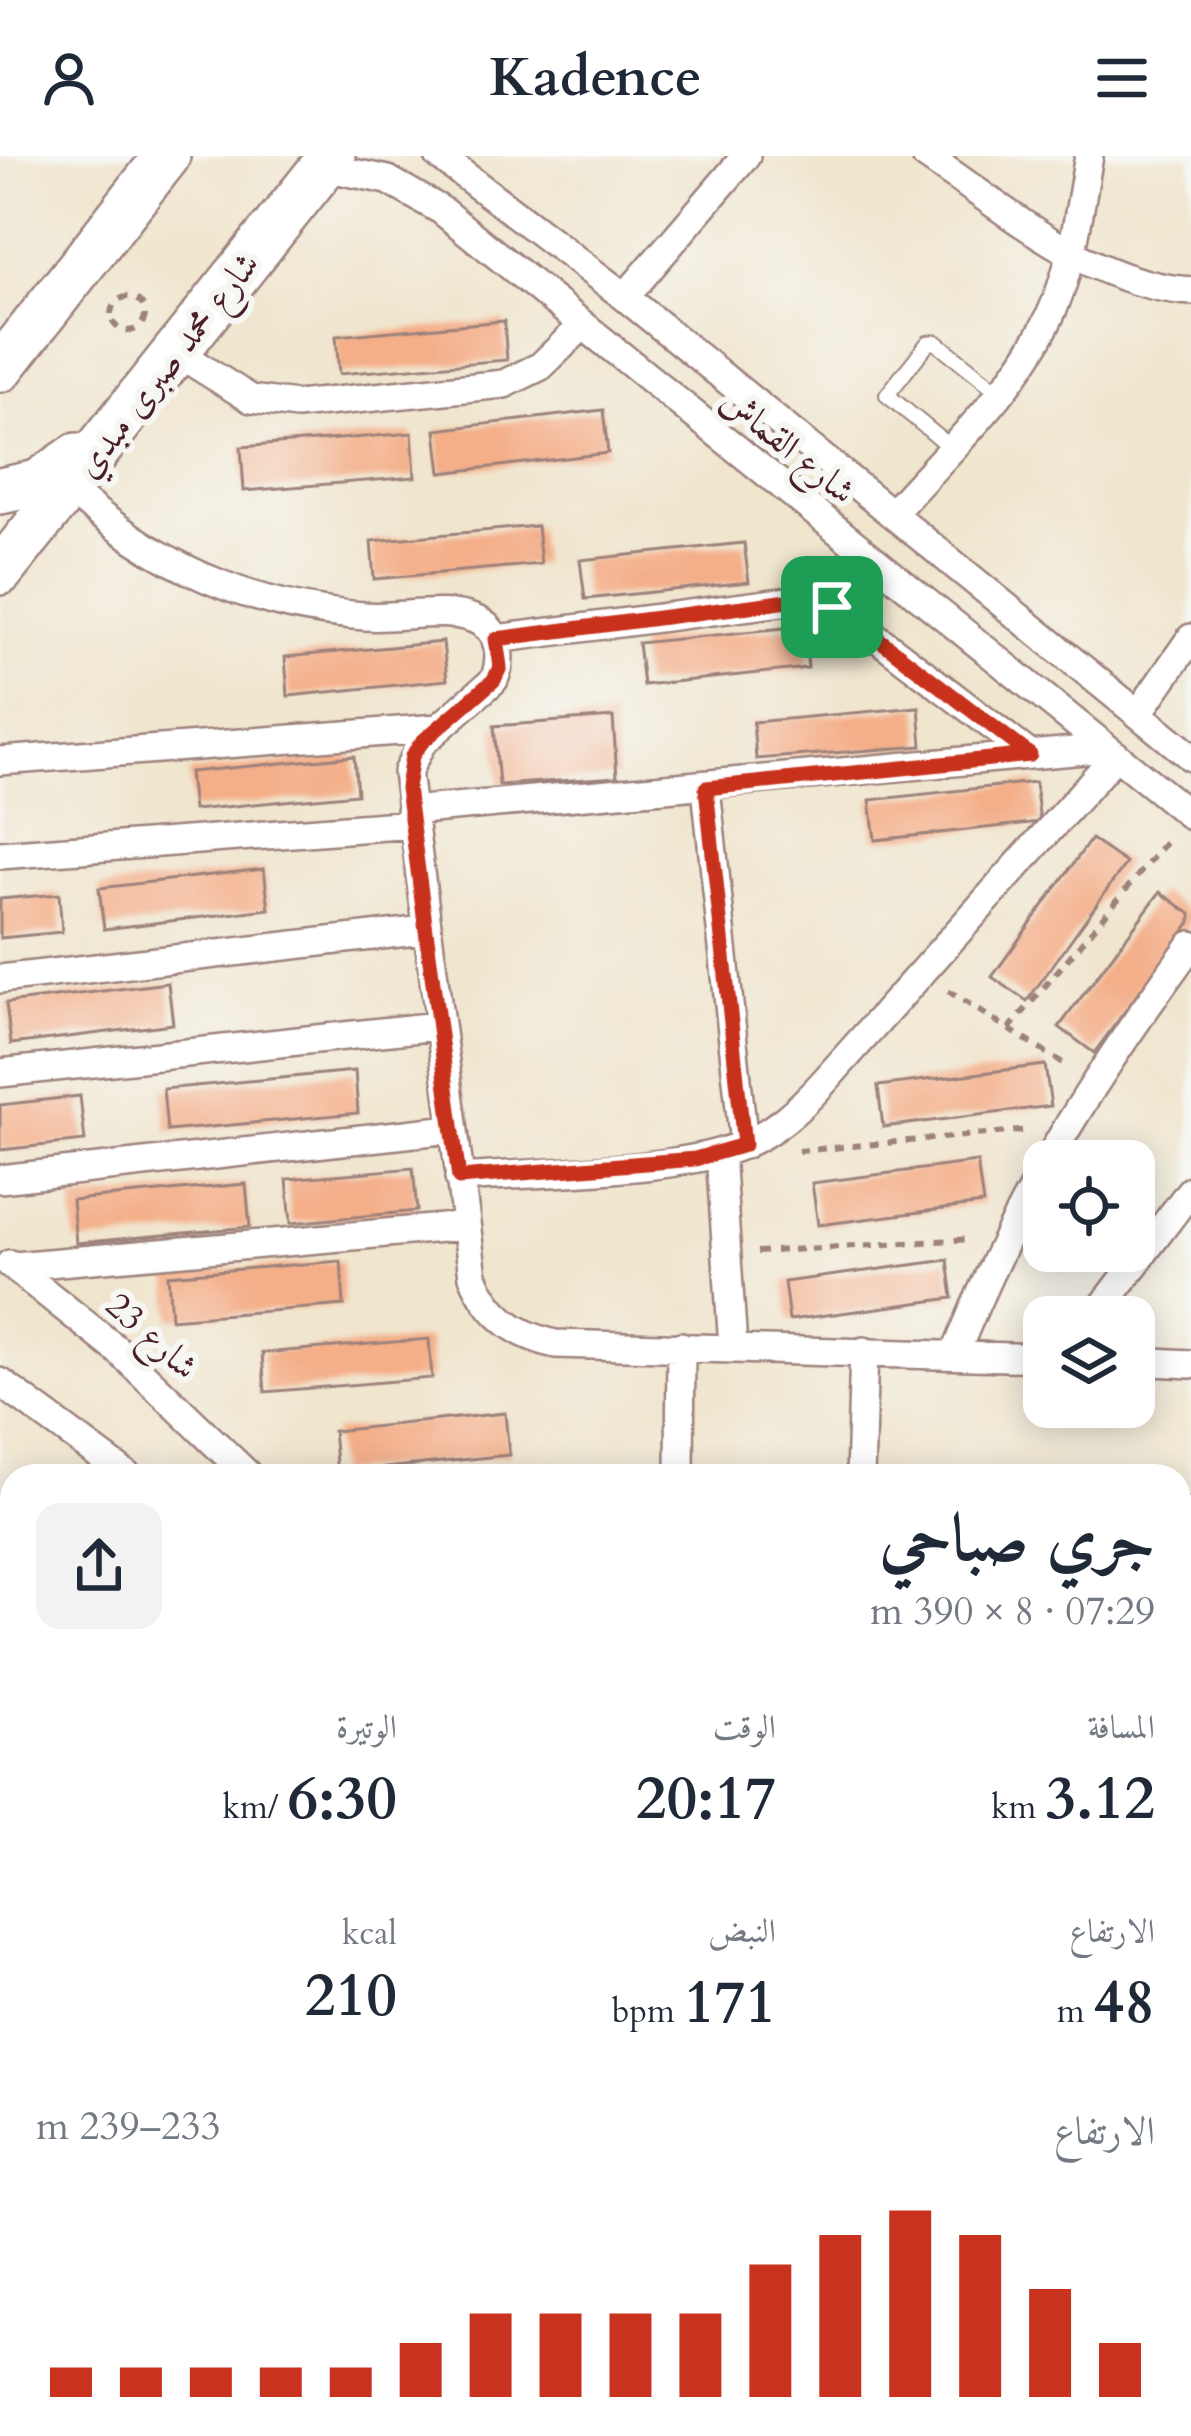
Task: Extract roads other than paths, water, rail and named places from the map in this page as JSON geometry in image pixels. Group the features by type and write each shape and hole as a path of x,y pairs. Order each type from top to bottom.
{"main road":[{"path":"0,369 167,156"},
{"name":"شارع محمد صبرى مبدي","path":"0,572 328,161"},
{"path":"0,491 38,483 113,431"}],"street":[{"name":"شارع القماش","path":"439,156 625,297 1191,757"},
{"path":"625,297 746,156"},
{"path":"926,156 1072,253 1130,281 1191,291"},
{"path":"892,514 999,392 1049,319 1072,253 1089,156"},
{"name":"شارع القماش","path":"328,161 416,193 1190,815"},
{"path":"176,352 251,399 296,405 504,384 541,366 583,325"},
{"path":"68,488 145,549 234,592 330,614 461,616 487,627 496,639 500,667 494,680 412,756 407,772 465,1226 482,1296 512,1329 555,1343 1023,1357"},
{"path":"496,639 789,601 817,602 859,623 1030,755"},
{"path":"1138,713 1191,638"},
{"path":"0,761 439,728"},
{"path":"0,855 1030,755 1112,752"},
{"path":"459,1178 732,1149 799,1108 1112,752"},
{"path":"706,788 732,1149 727,1254 734,1347"},
{"path":"0,979 424,930"},
{"path":"955,1354 1005,1237 1063,1127 1191,945"},
{"path":"0,1073 437,1026"},
{"path":"0,1179 451,1129"},
{"path":"1111,1296 1191,1190"},
{"path":"7,1262 465,1226"},
{"name":"شارع 23","path":"7,1262 120,1352 237,1464"},
{"path":"680,1464 681,1346"},
{"path":"860,1464 864,1351"},
{"path":"1155,1362 1191,1364"},
{"path":"0,1382 112,1464"}],"lane":[{"path":"950,447 887,395 928,343 936,342 999,392"}]}
